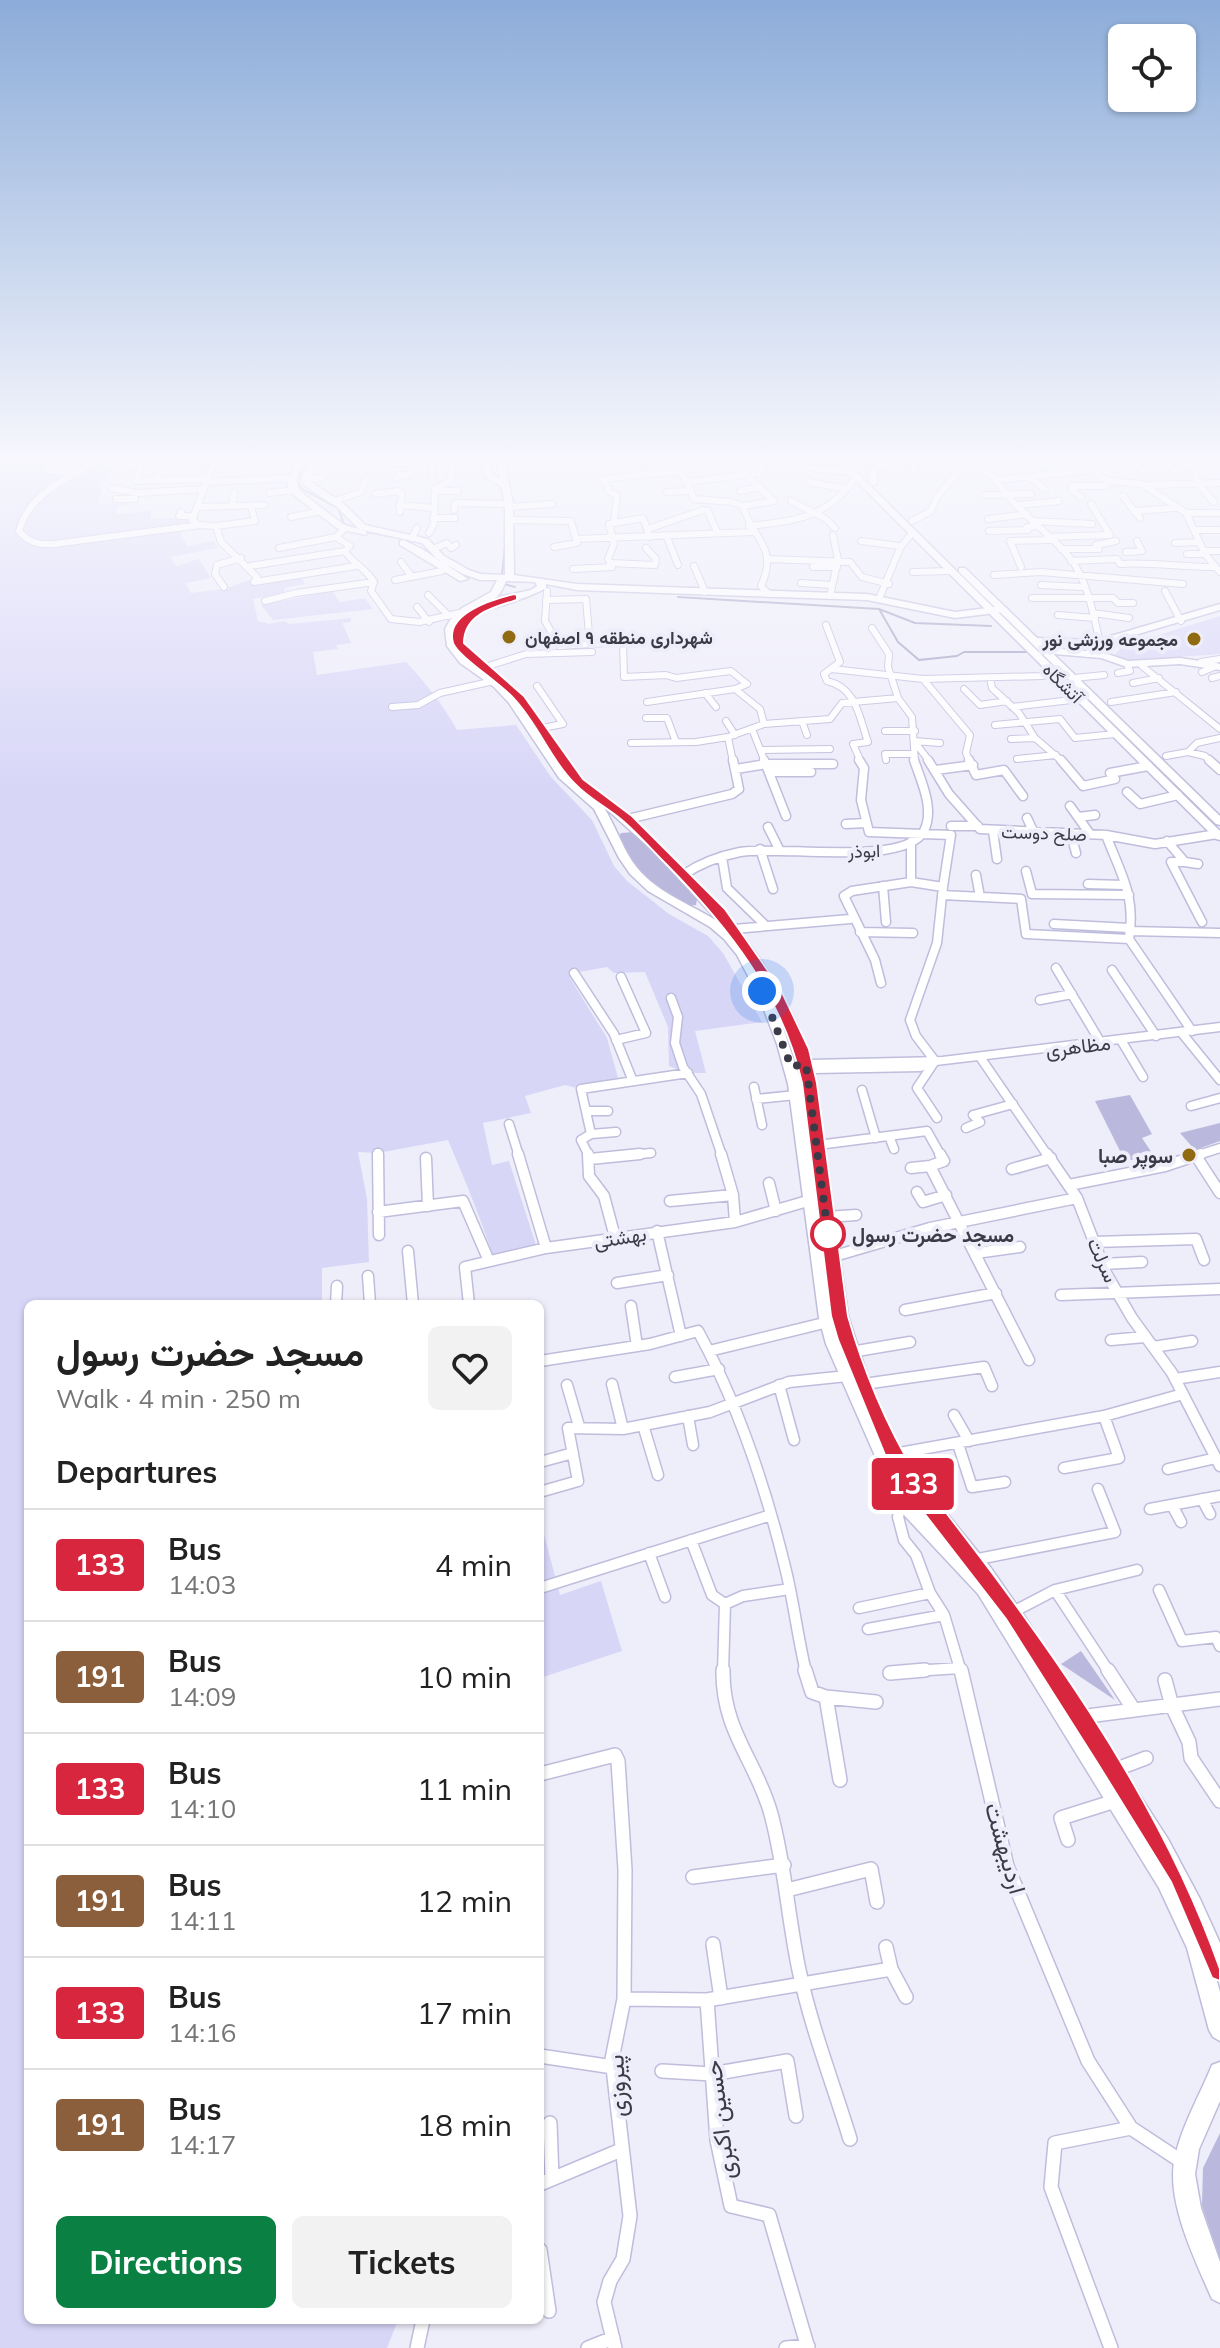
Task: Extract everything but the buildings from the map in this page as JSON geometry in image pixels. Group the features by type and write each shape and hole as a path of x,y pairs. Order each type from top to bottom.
{"main road":[{"path":"447,570 480,583 501,598 514,597"},
{"path":"506,577 507,570"},
{"name":"آتشگاه","path":"957,570 998,613 1004,626 1219,836"},
{"name":"آتشگاه","path":"950,571 980,602 1046,651 1220,822"},
{"path":"480,583 506,577"},
{"path":"772,596 547,595 535,587 506,577 480,583 456,614 449,630 451,644 459,655 512,689 579,782 628,819 706,897 734,929 773,988 797,1039 796,1095 828,1322 882,1459 984,1588 1116,1800 1181,1910 1197,1946 1220,2030"},
{"path":"909,1492 851,1352 840,1316 810,1083 745,960 722,930 662,897 643,882 621,854 597,805 563,776 527,721 489,674 461,648 459,630 466,619 482,608 535,587 772,596 864,605 933,618 998,613"},
{"path":"796,598 831,590 942,613 974,615 1004,626"},
{"path":"974,615 980,602"},
{"path":"1046,651 1093,648 1220,608"},
{"path":"1035,641 1093,648 1102,655 1127,664 1142,666 1179,662 1218,669"},
{"path":"610,833 637,829"},
{"path":"690,912 701,908 706,897"},
{"name":"مظاهری","path":"798,1065 833,1066 980,1057 1220,1027"},
{"path":"797,1039 833,1066 810,1083"},
{"path":"927,1514 973,1560 1013,1612 1178,1875 1215,1940 1220,1969"},
{"path":"1218,2085 1184,2163 1188,2196 1219,2288"}],"street":[{"path":"216,570 215,574 224,587"},
{"path":"252,570 257,577 254,582 331,570"},
{"path":"328,570 334,579"},
{"path":"363,570 371,574 374,582"},
{"path":"405,570 410,579"},
{"path":"395,580 444,570"},
{"path":"696,570 705,592"},
{"path":"768,570 761,586 772,596"},
{"path":"801,583 831,590 836,570"},
{"path":"856,570 872,582 889,584"},
{"path":"879,599 889,584 893,570"},
{"path":"1076,570 1094,615 1099,639 1093,648"},
{"path":"913,572 950,571"},
{"path":"994,575 1041,572 1183,584"},
{"path":"265,601 296,593 374,582"},
{"path":"374,582 370,588 372,594 382,603 391,619 407,624 429,622 456,614"},
{"path":"1032,598 1044,591 1083,587"},
{"path":"1044,591 1133,603"},
{"path":"1165,591 1181,621"},
{"path":"1088,596 1108,594"},
{"path":"428,595 456,614"},
{"path":"589,634 586,599 547,595 545,621 559,646 623,642 624,677 666,675 676,678 731,671 747,684 735,689 647,702"},
{"path":"417,607 429,622"},
{"path":"1058,615 1129,618"},
{"path":"826,625 830,640 841,657 840,662 824,674 827,681 838,682 854,702 868,742 853,744 853,749 864,768 858,782 859,797 869,832 951,835 937,943 910,1020 916,1036 935,1061 917,1088 937,1118"},
{"path":"872,628 889,654 890,675 898,698 912,717 915,731 912,754 926,795 928,815 923,833"},
{"path":"392,707 405,708 435,699 440,693 489,674 526,654 592,652"},
{"path":"1118,673 1130,671 1127,664"},
{"path":"1142,666 1216,721 1220,729"},
{"path":"832,669 923,679 1054,673"},
{"path":"1074,678 1104,675"},
{"path":"990,678 992,688 1026,722 1035,738 1056,755 1083,786 1115,779 1110,773 1148,766"},
{"path":"1133,683 1159,678"},
{"path":"923,679 970,735 966,753 976,775 1004,770 1023,796"},
{"path":"537,686 563,724 542,728"},
{"path":"735,689 760,709 764,724"},
{"path":"964,689 980,705 1080,699"},
{"path":"1111,702 1176,692"},
{"path":"705,693 716,707"},
{"path":"631,743 732,736 764,724 830,719 842,703 898,698"},
{"path":"646,718 667,718 676,742"},
{"path":"995,725 1060,719 1075,738 1115,734"},
{"path":"628,819 732,794 739,789 732,736 726,721"},
{"path":"802,721 807,735"},
{"path":"752,729 786,816"},
{"path":"885,731 915,731"},
{"path":"1011,739 1035,738"},
{"path":"1188,752 1191,745 1220,738"},
{"path":"914,741 939,744"},
{"name":"صلح دوست","path":"914,741 949,794 978,826 993,831 1106,835 1155,844 1219,836"},
{"path":"761,750 830,749"},
{"path":"1166,756 1188,752 1205,756 1220,770"},
{"path":"886,760 885,754 912,754"},
{"path":"1017,759 1056,755"},
{"path":"736,769 833,764"},
{"path":"936,770 973,765"},
{"path":"768,768 811,772"},
{"path":"1127,792 1140,804 1178,795"},
{"path":"1074,812 1086,810"},
{"path":"1074,812 1095,815"},
{"path":"1074,812 1090,834"},
{"path":"1027,818 1034,833"},
{"path":"846,824 866,823"},
{"path":"951,826 978,826"},
{"path":"768,827 779,849"},
{"path":"993,831 997,859"},
{"name":"ابوذر","path":"683,875 696,866 722,857 760,849 888,851 911,842 923,833"},
{"path":"1071,834 1076,853"},
{"path":"1106,835 1129,895 1133,913 1129,933 1186,1032 1220,1080"},
{"path":"1167,841 1185,862"},
{"path":"911,842 911,882"},
{"path":"760,849 773,889"},
{"path":"722,857 727,888 766,926"},
{"path":"1198,864 1171,862 1202,922"},
{"path":"1026,871 1032,894 1129,895"},
{"path":"976,875 980,897"},
{"path":"881,983 879,962 850,919 844,896 852,891 911,882 980,897 1021,899 1026,934 1218,933 1220,943"},
{"path":"1088,884 1124,885"},
{"path":"883,886 886,922"},
{"path":"1070,895 1074,908"},
{"path":"734,929 850,919"},
{"path":"1054,924 1129,933"},
{"path":"860,932 913,933"},
{"path":"1056,968 1101,1043"},
{"path":"1112,970 1156,1036"},
{"path":"574,973 616,1040 632,1079"},
{"path":"616,1040 646,1033 621,977"},
{"path":"1040,1000 1072,994"},
{"path":"671,998 678,1017 675,1043 701,1094 733,1195 735,1222"},
{"path":"1121,1040 1143,1077"},
{"name":"سرلت","path":"980,1057 1077,1198 1117,1292 1175,1379 1218,1462"},
{"path":"591,1134 581,1089 688,1073"},
{"path":"754,1087 762,1125"},
{"path":"862,1090 876,1138"},
{"path":"756,1099 796,1095"},
{"path":"1191,1106 1220,1098"},
{"path":"966,1128 980,1122 973,1115 1013,1104"},
{"path":"586,1111 608,1111"},
{"path":"509,1124 546,1248"},
{"path":"818,1145 927,1131 944,1161 911,1168"},
{"path":"615,1237 604,1196 589,1176 590,1159 581,1140 591,1134 616,1132"},
{"path":"889,1136 894,1149"},
{"path":"1069,1185 1165,1166 1219,1149"},
{"path":"378,1153 379,1235"},
{"path":"590,1159 651,1153"},
{"path":"1196,1156 1217,1195"},
{"path":"426,1158 428,1206"},
{"path":"1012,1169 1051,1158"},
{"path":"930,1166 1029,1360"},
{"path":"769,1183 776,1211"},
{"path":"917,1192 923,1202 946,1195"},
{"path":"670,1201 733,1195"},
{"path":"831,1257 961,1222 1077,1198"},
{"name":"بهشتی","path":"489,1261 615,1237 735,1222 811,1200"},
{"path":"378,1212 463,1201 489,1261 465,1267 469,1300"},
{"path":"826,1217 856,1215"},
{"path":"657,1231 681,1336"},
{"path":"1094,1242 1196,1239 1204,1260"},
{"path":"976,1253 1020,1247"},
{"path":"408,1251 413,1300"},
{"path":"1103,1264 1142,1262"},
{"path":"617,1283 668,1275"},
{"path":"368,1276 370,1300"},
{"path":"336,1300 337,1286"},
{"path":"1061,1295 1220,1289"},
{"path":"905,1310 996,1293"},
{"path":"631,1306 637,1346"},
{"path":"709,1351 828,1322"},
{"path":"544,1360 637,1346 698,1331 735,1405 771,1515 790,1589 790,1602 809,1686 812,1692 826,1697 876,1702"},
{"path":"1111,1340 1145,1337"},
{"path":"1153,1347 1192,1341"},
{"path":"851,1352 910,1342"},
{"path":"864,1384 984,1367 992,1386"},
{"path":"675,1377 719,1369"},
{"path":"1175,1379 1220,1372"},
{"path":"574,1427 623,1429 735,1405 779,1385 847,1376"},
{"path":"612,1384 623,1429"},
{"path":"544,1491 578,1481 567,1385"},
{"path":"779,1385 794,1440"},
{"path":"894,1454 1104,1416 1183,1394"},
{"path":"954,1415 964,1442 972,1487 1005,1482"},
{"path":"688,1416 693,1445"},
{"path":"1064,1468 1119,1458 1104,1416"},
{"path":"643,1425 658,1475"},
{"path":"544,1461 573,1453"},
{"path":"1168,1469 1218,1462"},
{"path":"973,1560 1115,1532 1098,1489"},
{"name":"اردیبهشت","path":"909,1492 898,1517 904,1540 916,1555 930,1593 944,1615 960,1668 1007,1866 1088,2061 1131,2128 1184,2163"},
{"path":"1150,1509 1220,1496"},
{"path":"1202,1499 1210,1514"},
{"path":"1172,1505 1181,1522"},
{"path":"544,1587 771,1515"},
{"path":"691,1540 712,1595 725,1604"},
{"path":"649,1553 665,1597"},
{"path":"1013,1612 1055,1590 1137,1570"},
{"path":"725,1604 743,1596 790,1589"},
{"path":"1055,1590 1134,1710"},
{"path":"1159,1590 1182,1641 1216,1637 1220,1646"},
{"path":"859,1608 930,1593"},
{"path":"725,1604 723,1684 735,1737 770,1809 784,1865 803,1985 850,2139"},
{"path":"868,1629 944,1615"},
{"path":"890,1673 960,1668"},
{"path":"1165,1680 1172,1706 1189,1742 1191,1758 1220,1801"},
{"path":"826,1697 840,1780"},
{"path":"1080,1717 1220,1699"},
{"name":"پیروزی","path":"544,1773 615,1755 618,1761 625,1870 624,1999 615,2033 613,2067 630,2216 623,2259 610,2281 604,2302 614,2343"},
{"path":"1114,1770 1146,1758"},
{"path":"1068,1840 1061,1818 1116,1800"},
{"path":"693,1877 784,1865"},
{"path":"787,1890 871,1869 877,1902"},
{"name":"حسین اکبری","path":"713,1944 712,2074 717,2140 731,2206 769,2215 808,2347"},
{"path":"886,1947 891,1969 906,1997"},
{"path":"624,1999 714,1999 891,1969"},
{"path":"544,2057 613,2067"},
{"path":"662,2071 712,2074 787,2061 796,2116"},
{"path":"550,2123 546,2181 621,2150"},
{"path":"1111,2348 1051,2187 1055,2143 1131,2128"},
{"path":"544,2277 549,2311"},
{"path":"417,2348 422,2324"},
{"path":"588,2348 614,2343"},
{"path":"786,2348 808,2347"}],"shaded area":[{"path":"0,570 206,570 211,578 186,583 191,593 224,589 249,580 254,584 301,576 305,584 285,588 284,593 253,599 258,621 269,624 284,621 290,624 351,618 351,622 342,623 351,643 336,645 338,649 313,652 317,675 406,662 434,694 457,730 516,725 551,777 592,820 614,866 627,881 669,914 708,936 723,953 762,1022 695,1031 706,1073 688,1073 669,1066 668,1027 645,972 614,973 607,967 574,973 570,978 607,1038 618,1078 581,1089 565,1085 525,1096 531,1113 483,1123 492,1165 509,1161 536,1245 493,1256 448,1140 378,1153 358,1152 367,1199 369,1262 322,1268 322,1300 24,1300 24,2324 396,2324 387,2348 0,2348"},
{"path":"332,591 340,602 365,598 373,609 273,620 261,605"},
{"path":"1220,616 1220,654 1123,661 1115,654 1123,646"},
{"path":"634,832 697,898 696,905 673,900 641,871 619,837 621,833"},
{"path":"1130,1095 1152,1134 1142,1138 1154,1156 1125,1161 1095,1101"},
{"path":"1220,1123 1220,1141 1195,1150 1180,1133"},
{"path":"544,1534 560,1595 601,1581 622,1651 544,1677"},
{"path":"1081,1651 1115,1700 1061,1664"},
{"path":"1220,2133 1220,2259 1202,2206 1203,2168"}],"waterway":[{"path":"502,575 503,570"},
{"path":"504,584 515,587"},
{"path":"678,597 879,609"},
{"path":"879,609 915,623 991,626"},
{"path":"879,609 898,642 919,660 957,656 964,652 1027,652"},
{"path":"1074,650 1099,646 1209,613"}],"bus line":[{"name":"133","path":"514,597 473,613 459,630 458,643 520,698 579,782 628,819 720,912 773,988 802,1049 810,1083 826,1217 846,1340 894,1454 910,1480 1013,1612 1105,1756 1194,1904 1220,1969"}],"place":[{"name":"شهرداری منطقه ۹ اصفهان","path":"509,637"},
{"name":"مجموعه ورزشی نور","path":"1194,639"},
{"name":"سوپر صبا","path":"1189,1155"},
{"name":"مسجد حضرت رسول","path":"828,1234"}],"route":[{"path":"762,991 791,1066 806,1065 828,1234"}]}
